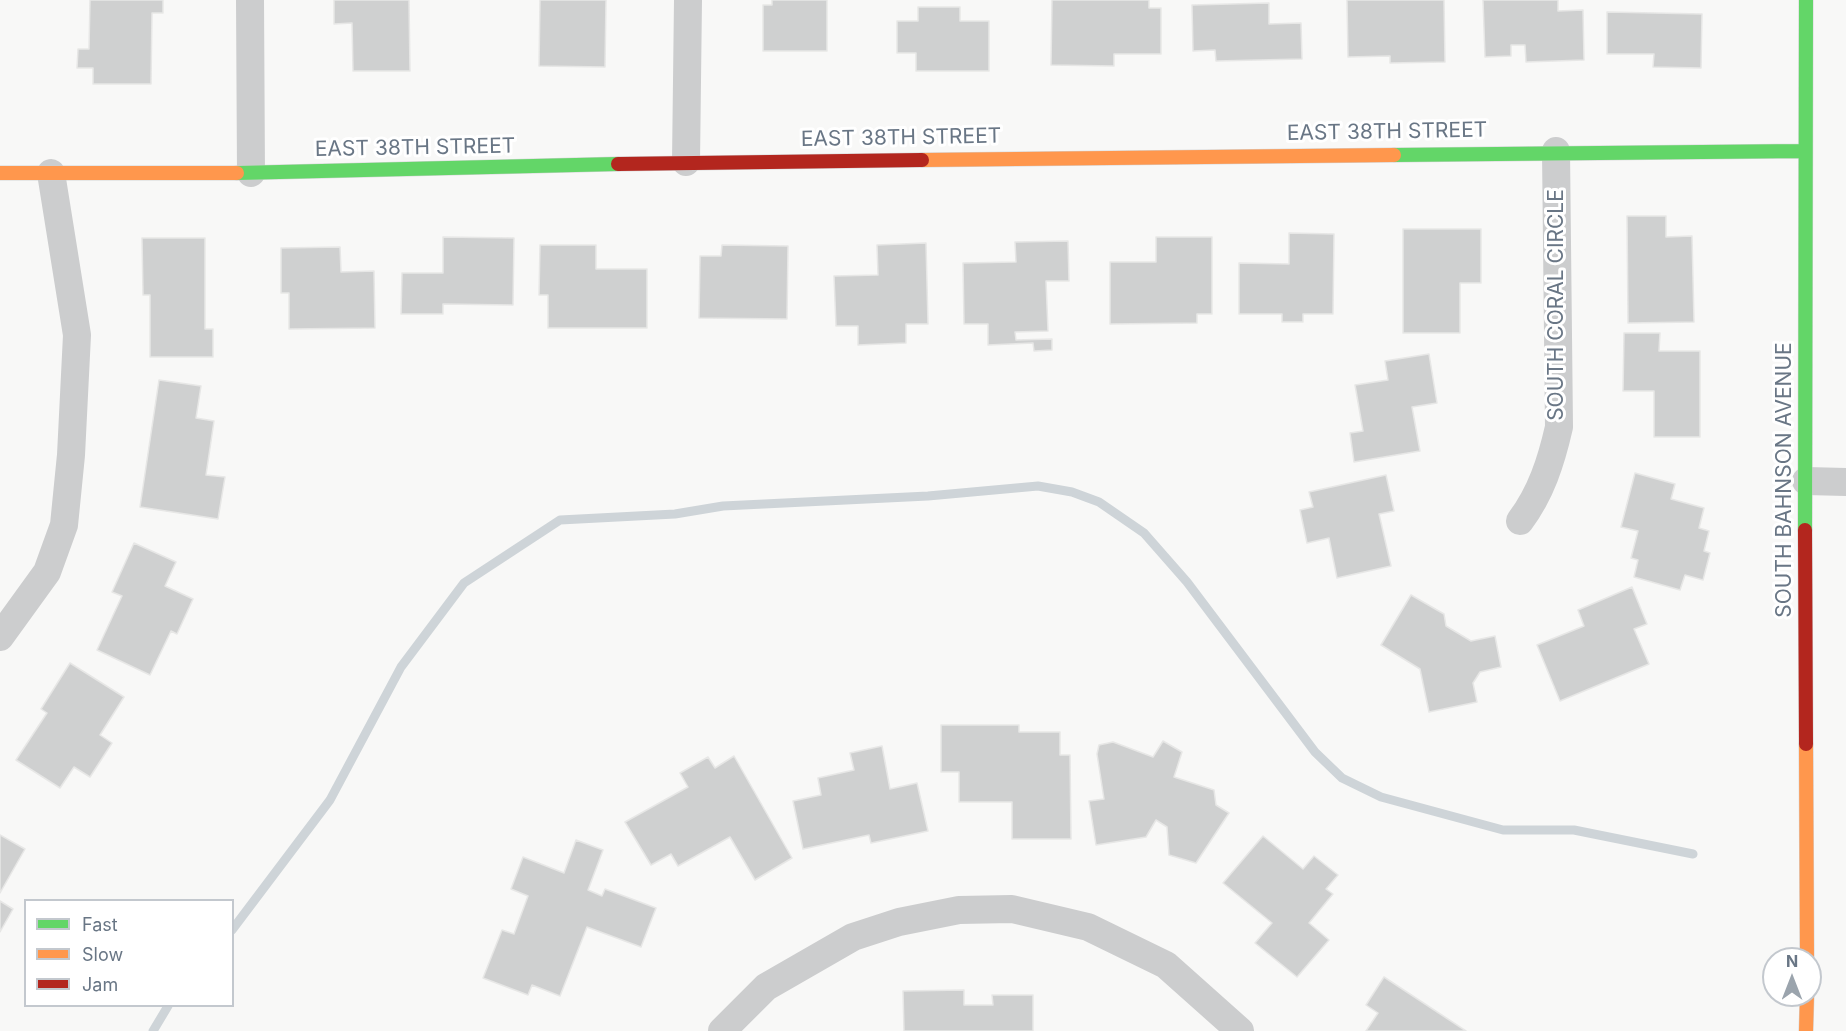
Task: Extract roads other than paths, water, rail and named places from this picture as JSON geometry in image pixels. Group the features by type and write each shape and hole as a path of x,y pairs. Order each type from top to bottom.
{"street":[{"path":"250,0 251,173"},
{"path":"686,162 688,0"},
{"name":"SOUTH BAHNSON AVENUE","path":"1806,0 1804,151 1807,947"},
{"name":"EAST 38TH STREET","path":"0,173 251,173 686,162 1556,151 1804,151"},
{"name":"SOUTH CORAL CIRCLE","path":"1520,521 1535,501 1551,463 1559,428 1556,151"},
{"path":"0,637 47,572 64,525 71,454 77,334 51,173"},
{"path":"1806,481 1846,482"},
{"path":"722,1031 766,987 853,937 899,922 959,910 1012,909 1088,927 1166,965 1240,1031"},
{"path":"1806,1031 1807,1007"}],"waterway":[{"path":"234,927 330,800 401,667 464,583 560,520 675,514 723,506 928,496 1038,486 1072,492 1099,502 1144,533 1187,582 1315,752 1342,778 1381,797 1503,830 1574,830 1693,854"},
{"path":"153,1031 167,1007"}]}
